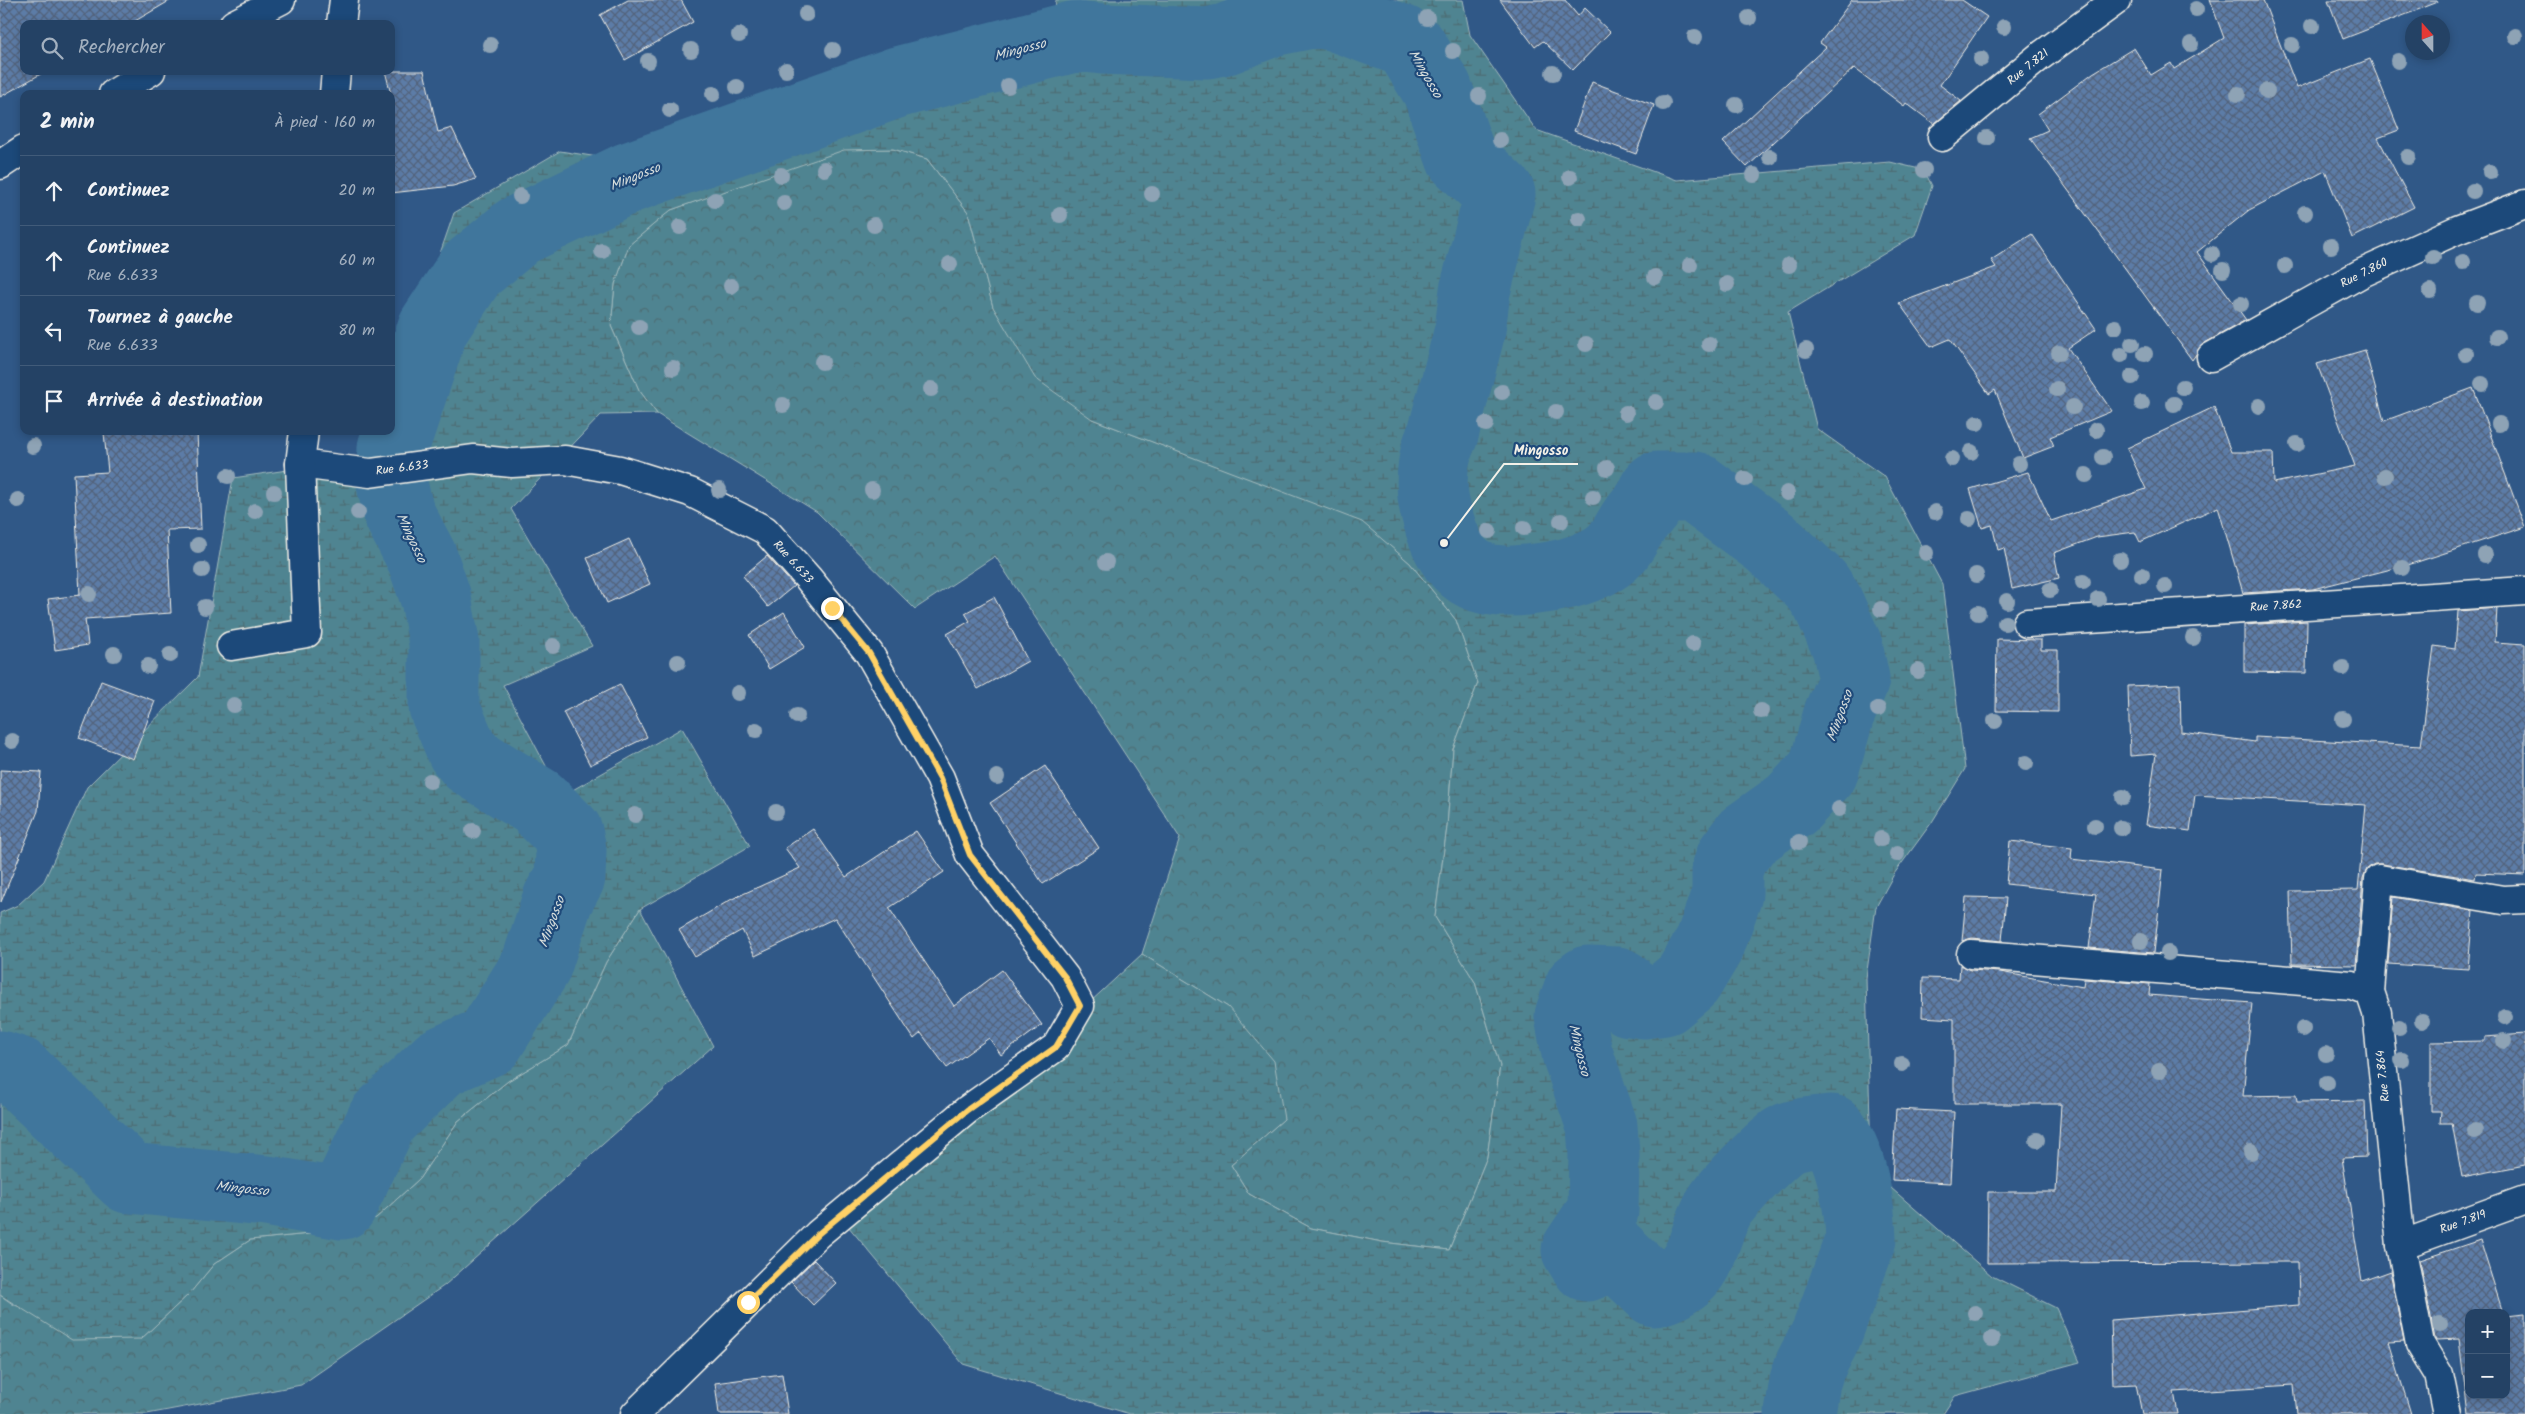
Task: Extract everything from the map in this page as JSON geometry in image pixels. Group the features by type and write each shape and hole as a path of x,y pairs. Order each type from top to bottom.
{"street":[{"path":"242,20 281,0"},
{"path":"342,20 344,0"},
{"name":"Rue 7.821","path":"1942,137 2039,57 2117,0"},
{"path":"120,90 144,75"},
{"path":"334,90 336,75"},
{"path":"0,165 20,152"},
{"name":"Rue 7.860","path":"2210,357 2362,273 2457,230 2525,204"},
{"path":"231,646 307,634 300,464 304,435"},
{"name":"Rue 6.633","path":"300,464 370,473 473,459 512,463 565,460 620,470 690,492 765,530 808,578 869,653 940,778 970,855 1065,977 1080,1006 1056,1047 967,1110 818,1234 635,1414"},
{"name":"Rue 7.862","path":"2027,623 2525,591"},
{"name":"Rue 7.864","path":"2447,1414 2439,1375 2420,1344 2401,1245 2377,1014 2370,992 2379,879 2503,900 2525,899"},
{"path":"1971,954 2322,982 2352,985 2370,992"},
{"name":"Rue 7.819","path":"2401,1245 2525,1200"}],"green space":[{"path":"1056,0 1463,0 1470,35 1536,130 1677,180 1890,162 1924,170 1932,186 1915,235 1788,312 1817,429 1885,477 1942,584 1965,769 1932,822 1894,874 1876,907 1866,978 1871,1157 1875,1174 1992,1276 2056,1308 2080,1362 1955,1396 1943,1414 1130,1414 963,1364 848,1226 1142,954 1228,1007 1274,1061 1284,1119 1231,1165 1249,1194 1311,1228 1382,1242 1449,1250 1487,1157 1500,1066 1475,982 1435,917 1447,827 1453,749 1478,683 1456,620 1410,563 1362,522 1092,419 1035,378 993,307 968,212 927,159 893,149 844,150 671,210 629,245 615,284 611,326 639,390 657,414 601,415 511,509 592,646 503,685 562,796 682,728 750,846 640,909 606,962 568,1045 508,1081 458,1121 419,1179 376,1218 319,1233 250,1240 214,1264 190,1293 141,1339 72,1340 0,1295 0,913 18,905 44,881 87,787 198,677 233,478 369,458 378,435 395,435 395,383 454,213 560,151 611,159 1054,18"},
{"path":"844,149 893,149 927,159 968,212 993,307 1092,419 1362,521 1410,563 1456,620 1478,683 1453,749 1447,827 1435,917 1475,982 1500,1066 1487,1157 1449,1250 1382,1242 1311,1228 1249,1194 1231,1165 1284,1119 1228,1007 1142,954 1180,838 995,556 915,609 817,512 657,414 639,390 611,326 615,284 629,245 671,210"},
{"path":"640,909 713,1046 445,1285 301,1385 147,1414 0,1414 0,1295 14,1305 141,1339 190,1293 214,1264 250,1240 319,1233 376,1218 419,1179 458,1121 508,1081 568,1045 606,962"}],"building":[{"path":"0,0 171,0 137,20 20,20 20,75 39,75 0,97"},
{"path":"628,0 681,0 693,22 625,60 600,15"},
{"path":"1500,0 1565,0 1578,16 1585,8 1610,32 1573,70 1543,41 1535,47"},
{"path":"1852,0 1962,0 1987,17 1940,85 1961,101 1934,124 1906,103 1904,106 1854,68 1747,167 1723,142 1826,47 1820,43"},
{"path":"2210,0 2263,0 2297,88 2370,59 2399,130 2378,138 2414,207 2352,238 2325,171 2249,210 2197,252 2246,320 2203,344 2192,360 2030,138 2048,130 2038,114 2093,73 2134,48 2151,75 2171,63 2174,69 2224,38"},
{"path":"2328,0 2437,0 2438,2 2343,39"},
{"path":"395,71 424,71 438,132 452,128 476,179 453,186 395,193 395,90 390,90 386,75 395,75"},
{"path":"1592,82 1654,105 1636,154 1574,131"},
{"path":"2032,234 2096,329 2068,348 2112,411 2050,437 2054,446 2023,458 1995,390 1989,394 1950,339 1931,347 1899,303 1996,267 1991,260"},
{"path":"2365,350 2384,421 2473,388 2525,527 2411,564 2313,589 2243,593 2218,507 2140,542 2135,532 2097,537 2054,553 2059,578 2012,589 2004,548 1998,550 1992,525 1982,528 1970,489 2028,472 2051,521 2146,489 2127,448 2214,407 2231,452 2273,452 2274,483 2355,466 2317,364"},
{"path":"104,435 197,435 201,529 167,530 171,613 85,619 88,645 55,650 48,599 80,595 74,474 108,472"},
{"path":"629,539 650,584 607,603 587,558"},
{"path":"767,556 794,586 768,607 743,576"},
{"path":"994,597 1028,661 978,689 947,634 970,621 965,613"},
{"path":"2497,608 2495,642 2525,644 2525,875 2476,873 2475,879 2374,864 2367,869 2363,878 2356,965 2292,964 2290,891 2358,890 2366,805 2195,795 2190,831 2146,825 2156,754 2130,756 2128,686 2180,684 2181,732 2255,742 2255,737 2421,746 2434,646 2455,649 2458,611"},
{"path":"784,612 805,647 769,669 749,635"},
{"path":"2307,621 2306,673 2244,672 2244,625"},
{"path":"1997,639 2041,640 2041,650 2058,650 2058,712 1996,711"},
{"path":"101,681 155,701 133,759 79,738"},
{"path":"620,684 647,737 590,765 563,712"},
{"path":"1045,766 1099,848 1043,884 990,803"},
{"path":"0,770 41,772 38,811 1,902"},
{"path":"813,829 846,877 916,831 944,872 889,908 954,1006 1002,970 1042,1025 1001,1055 989,1038 947,1068 921,1033 914,1039 835,918 755,956 742,930 695,957 679,930 732,899 800,868 785,848"},
{"path":"2010,841 2072,848 2071,859 2163,870 2154,953 2089,948 2096,894 2006,884"},
{"path":"1966,897 2006,898 2002,941 1972,938 1962,941"},
{"path":"2393,897 2473,911 2468,969 2388,964"},
{"path":"1960,965 1970,970 2000,972 2083,987 2084,979 2150,984 2149,995 2252,1003 2243,1096 2296,1095 2297,1102 2365,1101 2367,1157 2342,1158 2362,1281 2390,1271 2404,1341 2389,1342 2411,1414 2297,1414 2294,1385 2174,1392 2178,1414 2142,1414 2136,1384 2113,1385 2111,1320 2299,1305 2298,1262 1987,1263 1988,1192 2056,1192 2061,1104 1954,1104 1954,1019 1922,1017 1923,978 1959,979"},
{"path":"2525,1034 2525,1165 2462,1177 2452,1123 2440,1123 2441,1111 2431,1111 2431,1042 2485,1041 2485,1037"},
{"path":"1896,1109 1954,1112 1950,1183 1892,1180"},
{"path":"2480,1240 2502,1309 2465,1309 2465,1389 2459,1339 2436,1340 2435,1338 2420,1260"},
{"path":"814,1260 836,1283 813,1305 791,1282"},
{"path":"2525,1314 2525,1414 2468,1414 2466,1399 2510,1399 2510,1316"},
{"path":"782,1374 788,1414 719,1414 715,1383"}],"waterway":[{"name":"Mingosso","path":"0,1066 18,1072 129,1178 267,1191 342,1204 383,1118 441,1062 489,1041 536,966 558,899 570,877 571,850 567,832 537,802 471,761 462,750 444,707 444,642 436,599 422,558 399,514 392,484 393,448 433,328 471,270 518,231 628,178 898,82 1077,36 1103,39 1207,43 1226,39 1272,21 1316,12 1336,16 1401,40 1412,48 1437,89 1461,157 1500,194 1475,291 1470,330 1432,474 1434,505 1443,535 1460,563 1470,572 1483,578 1497,581 1544,578 1576,571 1598,562 1615,550 1657,487 1695,487 1770,542 1817,586 1827,601 1847,646 1854,679 1839,714 1823,771 1792,804 1747,836 1732,856 1727,870 1727,894 1710,943 1688,980 1664,1000 1643,1003 1630,1001 1622,985 1617,982 1588,981 1580,987 1570,1016 1577,1053 1602,1126 1604,1155 1603,1211 1577,1250 1587,1266 1614,1252 1655,1291 1672,1285 1684,1277 1692,1268 1698,1258 1712,1221 1723,1201 1780,1143 1797,1135 1831,1130 1838,1140 1849,1167 1857,1197 1861,1239 1826,1335 1810,1366 1805,1381 1800,1414"}],"place":[{"name":"Mingosso","path":"1444,543"}],"route":[{"path":"748,1302 818,1234 967,1110 1056,1047 1080,1006 1065,977 970,855 940,778 869,653 832,608"}]}
